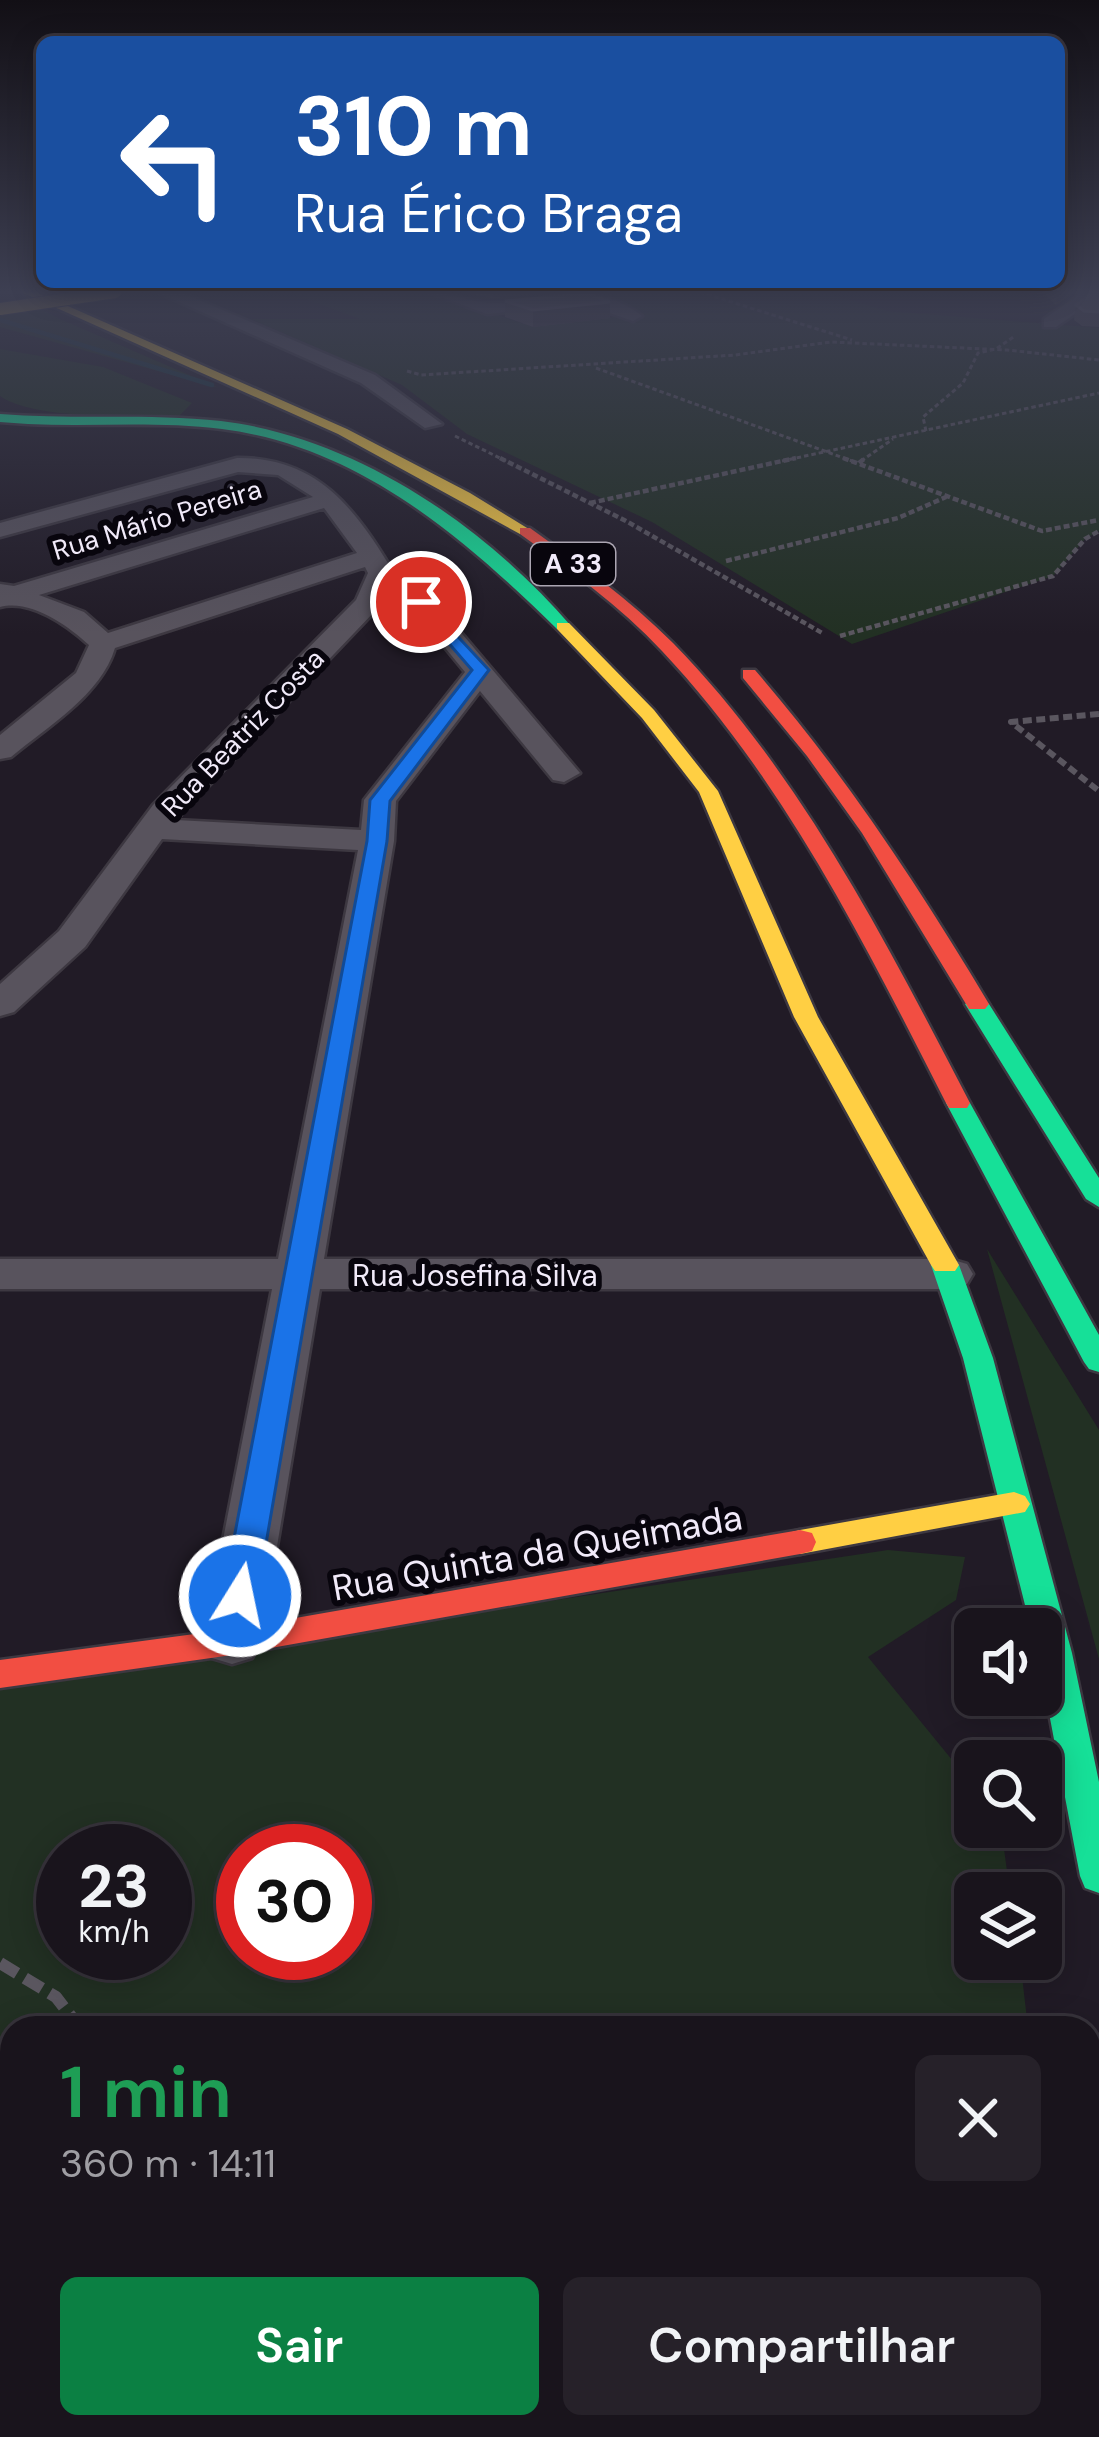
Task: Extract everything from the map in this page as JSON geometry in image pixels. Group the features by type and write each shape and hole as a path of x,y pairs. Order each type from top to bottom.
{"main road":[{"path":"253,406 431,485 569,576 704,683"},
{"name":"A 33","path":"284,406 478,501 599,584 704,683 767,762 823,846 1028,1238 1099,1362"},
{"name":"A 33","path":"330,406 452,461 559,521"},
{"path":"0,418 79,424 208,423 288,436 407,497 494,560 689,761 708,790 806,1017 950,1274 978,1358 1055,1653 1093,1826 1099,1876"},
{"path":"731,656 821,756 861,812 1022,1082 1099,1199"},
{"name":"Rua Quinta da Queimada","path":"0,1674 232,1642 1013,1504"}],"street":[{"path":"406,406 432,424"},
{"path":"0,530 249,464 282,468 332,500 371,556 381,573 368,603 421,602 564,773"},
{"name":"Rua Mário Pereira","path":"4,595 332,500"},
{"path":"103,643 371,556"},
{"path":"4,595 75,618 103,643"},
{"name":"Rua Beatriz Costa","path":"0,1004 71,939 152,829 368,603"},
{"path":"0,750 86,679 103,643"},
{"path":"232,1642 377,841 380,800 481,670"},
{"path":"152,829 377,841"},
{"name":"Rua Josefina Silva","path":"0,1274 950,1274"}],"path":[{"path":"697,406 1042,531 1099,520"},
{"path":"926,431 923,417 936,406"},
{"path":"590,503 1041,406"},
{"path":"432,424 590,503 824,634"},
{"path":"859,463 895,438"},
{"path":"726,561 898,518 946,496"},
{"path":"840,636 1052,576 1099,531"},
{"path":"1099,713 1011,722 1099,791"},
{"path":"0,1963 42,1983 74,2016"}],"green space":[{"path":"23,406 189,406 178,417"},
{"path":"429,406 1099,406 1099,531 1085,539 1053,576 852,644 652,522 467,434"},
{"path":"987,1249 1099,1430 1099,1659"},
{"path":"888,1550 965,1557 956,1600 868,1657 954,1762 954,1848 1004,1848 1007,1872 954,1872 954,1980 1022,1980 1027,2016 0,2016 0,1684"}],"traffic: fast":[{"path":"0,418 221,425 318,448 364,469 450,525 563,626"},
{"path":"977,1004 1099,1199"},
{"path":"958,1103 1099,1362"},
{"path":"945,1265 978,1358 1055,1653 1099,1876"}],"traffic: slow":[{"path":"286,406 404,463 525,531"},
{"path":"563,626 648,714 708,791 806,1017 945,1265"},
{"path":"800,1542 1014,1504"}],"traffic: jam":[{"path":"525,531 600,585 666,646 726,714 828,863 958,1103"},
{"path":"749,674 872,833 977,1004"},
{"path":"0,1674 232,1642 800,1542"}],"route":[{"path":"240,1596 377,841 380,800 481,670 421,602"}]}
